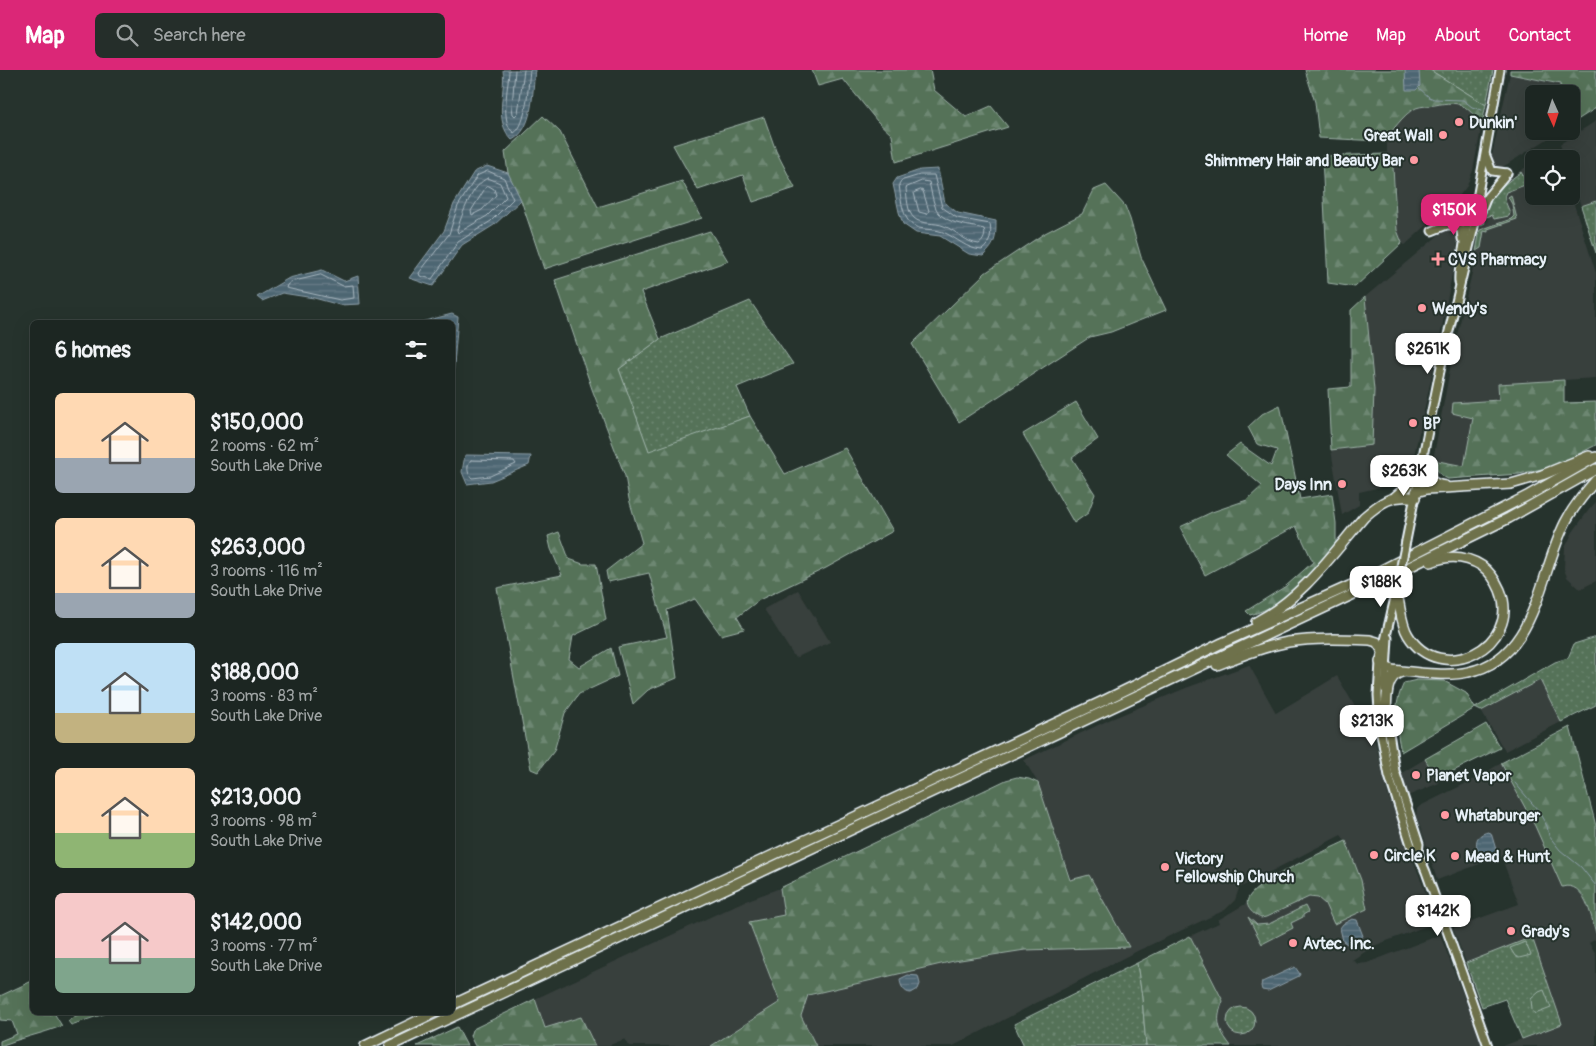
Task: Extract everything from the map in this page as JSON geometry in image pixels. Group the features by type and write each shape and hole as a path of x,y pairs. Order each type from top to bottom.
{"highway":[{"path":"1391,499 1416,495 1427,489 1499,486 1528,480 1596,455"},
{"path":"1145,679 1356,583 1529,495 1596,455"},
{"path":"1423,458 1431,481 1437,485 1460,488"},
{"path":"455,1004 1094,705 1264,618 1307,585 1364,518 1407,487 1423,458"},
{"path":"390,1046 1384,580 1509,518 1596,469"},
{"path":"1383,665 1392,670 1407,672 1467,673 1494,662 1511,648 1521,636 1528,623 1564,524 1574,507 1596,480"},
{"path":"1384,580 1438,559 1454,557 1467,559 1487,571 1499,587 1503,605 1500,626 1491,642 1477,654 1458,659 1439,658 1422,650 1410,638 1401,619 1396,591"},
{"path":"1153,688 1247,653 1287,642 1315,639 1370,640 1377,642 1382,650"},
{"path":"1386,716 1390,680 1396,674 1407,672"},
{"path":"365,1046 430,1015"}],"main road":[{"path":"1488,1046 1418,853 1411,845 1392,786 1380,728 1379,705 1388,630 1459,284 1474,228 1478,193 1500,70"},
{"path":"1474,228 1487,197 1507,173 1492,171 1485,152"},
{"path":"1459,284 1458,272 1471,207 1478,193"},
{"path":"1432,231 1447,225 1458,226 1462,234 1463,250"},
{"path":"1388,630 1382,650 1386,716 1395,771 1419,844 1418,853"}],"shaded area":[{"path":"1510,74 1560,84 1525,85 1525,140 1546,140 1530,150 1525,150 1525,153 1498,170 1493,167 1491,160"},
{"path":"1457,103 1467,107 1482,124 1473,170 1467,186 1459,196 1405,245 1402,243 1397,230 1396,191 1393,168 1387,154 1387,137 1401,120 1415,108"},
{"path":"1596,121 1596,201 1581,206 1580,150 1562,150 1560,144 1566,140 1580,140 1580,131"},
{"path":"1525,168 1525,205 1574,205 1596,273 1596,378 1498,384 1499,400 1453,403 1473,418 1464,466 1433,460 1454,348 1472,273 1482,215 1499,187"},
{"path":"1452,227 1458,233 1457,248 1438,348 1410,473 1399,483 1359,492 1359,505 1342,515 1331,450 1372,445 1374,390 1365,297 1446,229"},
{"path":"1596,502 1596,581 1580,589 1567,577 1564,569 1565,548 1573,532"},
{"path":"798,590 830,642 795,658 764,609"},
{"path":"1249,665 1276,713 1337,676 1375,741 1388,795 1437,922 1376,945 1352,960 1358,964 1367,963 1440,935 1483,1046 1231,1046 1224,1037 1219,1029 1217,1015 1223,1001 1190,936 1219,923 1218,920 1247,903 1250,910 1261,918 1309,897 1318,898 1325,904 1346,841 1341,835 1239,888 1235,900 1225,910 1133,953 953,1046 816,1046 801,1016 808,995 954,961 1025,950 1129,947 1089,875 1071,880 1038,783 1024,760 1109,720 1186,688"},
{"path":"1540,680 1561,722 1505,751 1481,711"},
{"path":"1425,759 1439,783 1410,795 1406,793 1400,774"},
{"path":"1501,763 1535,826 1562,887 1567,885 1577,889 1586,901 1596,933 1596,939 1589,943 1596,954 1596,1046 1503,1046 1562,1024 1531,938 1466,963 1453,928 1519,904 1501,856 1437,880 1416,816 1417,809 1475,779"},
{"path":"780,888 784,915 749,923 780,1002 711,1046 629,1046 625,1039 607,1046 595,1046 581,1017 545,1028 535,999 738,904"}],"green space":[{"path":"812,70 930,70 934,90 966,117 991,106 1008,127 896,162 892,135 877,121 843,79 818,86"},
{"path":"1305,70 1430,70 1486,105 1482,124 1467,108 1451,103 1416,108 1402,119 1381,141 1319,138 1315,102"},
{"path":"1430,70 1493,70 1486,105"},
{"path":"1510,70 1596,70 1596,108 1580,118 1580,85 1560,85 1510,74"},
{"path":"543,116 560,132 598,207 682,181 702,218 544,269 521,200 508,173 505,152"},
{"path":"764,117 776,151 795,188 753,202 743,175 698,190 673,145"},
{"path":"1387,154 1393,168 1397,230 1402,243 1355,287 1328,283 1322,156"},
{"path":"1521,172 1525,185 1506,192 1505,195 1510,213 1509,216 1494,219 1492,215 1483,218 1490,199"},
{"path":"1106,185 1125,206 1141,257 1166,310 1111,332 1090,337 959,422 912,344 985,273 1045,233 1082,214 1094,190"},
{"path":"1511,195 1517,219 1488,229 1488,232 1484,231 1481,248 1476,251 1480,230 1511,219 1514,216 1512,204 1508,197"},
{"path":"1596,201 1596,253 1581,206"},
{"path":"710,231 728,261 641,292 660,339 619,369 649,451 750,416 785,474 845,448 893,531 826,568 759,600 737,617 744,629 721,635 695,599 667,610 677,678 648,690 633,704 618,647 667,637 649,573 608,582 606,571 642,543 629,499 625,476 592,389 555,280"},
{"path":"1365,297 1374,390 1372,445 1331,450 1328,389 1351,387 1351,310"},
{"path":"750,301 793,364 737,387 750,416 649,452 619,369 660,339"},
{"path":"1564,380 1564,403 1596,402 1596,445 1555,466 1519,474 1448,479 1438,471 1433,460 1464,466 1473,418 1452,413 1453,403 1499,400 1498,384"},
{"path":"1076,402 1098,439 1072,458 1095,494 1088,513 1074,523 1023,434"},
{"path":"1280,405 1300,499 1332,494 1336,523 1336,544 1308,576 1287,596 1276,604 1250,615 1246,611 1286,586 1313,562 1296,526 1205,575 1180,527 1212,512 1247,500 1262,486 1226,455 1240,444 1271,466 1277,450 1257,444 1248,427 1262,414"},
{"path":"559,532 569,559 583,564 596,564 606,620 573,636 569,659 579,667 611,648 618,676 579,694 565,713 554,751 538,772 531,769 497,588 562,575 551,549 548,536"},
{"path":"1596,637 1596,705 1561,722 1540,680 1481,711 1475,708 1555,662 1568,658 1574,644"},
{"path":"1417,680 1444,681 1466,693 1475,708 1401,752 1396,709 1404,683"},
{"path":"1486,724 1500,748 1437,779 1425,759"},
{"path":"1570,727 1596,826 1596,933 1582,894 1570,886 1562,887 1535,826 1501,763"},
{"path":"1017,777 1038,783 1070,880 1089,875 1129,947 1025,950 954,961 808,995 801,1016 816,1046 711,1046 780,1002 749,922 784,915 780,888 1006,780"},
{"path":"1346,841 1361,880 1367,909 1334,924 1325,904 1318,898 1309,897 1261,918 1250,910 1247,904 1249,897 1265,882 1293,866"},
{"path":"1305,906 1308,912 1291,923 1293,928 1262,944 1248,917 1257,925 1269,924"},
{"path":"1190,936 1223,1001 1219,1014 1219,1025 1231,1046 1146,1046 1137,963"},
{"path":"1532,937 1562,1024 1522,1039 1505,999 1482,1007 1466,963"},
{"path":"1525,942 1531,955 1519,958 1515,956 1510,948"},
{"path":"1137,963 1146,1046 1024,1046 1014,1024"},
{"path":"30,982 30,1015 55,1015 62,1026 0,1046 0,1041 17,1034 12,1021 0,1020 0,996"},
{"path":"1544,990 1551,1008 1535,1014 1532,1010 1531,999"},
{"path":"535,999 545,1028 581,1017 595,1046 475,1046 470,1036 472,1030"},
{"path":"1241,1007 1251,1011 1255,1021 1251,1031 1241,1035 1231,1031 1227,1021 1231,1011"},
{"path":"77,1015 101,1015 71,1025 68,1021"},
{"path":"457,1027 467,1046 417,1046"}],"water":[{"path":"503,70 535,70 531,109 528,119 519,135 512,140 503,124"},
{"path":"1405,70 1419,70 1420,86 1416,90 1406,90"},
{"path":"487,166 508,173 521,200 494,225 462,245 433,286 409,278 444,231 454,204 474,172"},
{"path":"938,169 945,203 958,213 996,221 994,240 991,248 983,256 969,254 940,236 916,233 903,224 893,184 897,178 920,170"},
{"path":"322,270 344,281 358,276 360,304 340,305 314,298 282,293 262,301 257,297 289,278"},
{"path":"452,314 458,317 455,353 455,320 429,320"},
{"path":"465,455 531,456 529,465 491,481 467,484 462,472"},
{"path":"1488,832 1491,833 1497,853 1483,859 1476,842 1479,836"},
{"path":"1352,919 1357,920 1363,936 1347,944 1343,941 1340,928"},
{"path":"1295,967 1300,974 1299,976 1268,991 1262,990 1262,982"},
{"path":"908,975 918,976 920,984 918,989 911,993 904,990 900,981 900,979"}],"waterway":[{"path":"1419,88 1434,99 1463,100 1472,107 1482,110"},
{"path":"1515,783 1537,809 1547,826 1549,836 1560,850 1581,867 1596,886"}],"place":[{"name":"Dunkin'","path":"1459,122"},
{"name":"Great Wall","path":"1443,135"},
{"name":"Shimmery Hair and Beauty Bar","path":"1414,160"},
{"name":"CVS Pharmacy","path":"1438,259"},
{"name":"Wendy's","path":"1422,308"},
{"name":"BP","path":"1413,423"},
{"name":"Days Inn","path":"1342,484"},
{"name":"Planet Vapor","path":"1416,775"},
{"name":"Whataburger","path":"1445,815"},
{"name":"Circle K","path":"1374,855"},
{"name":"Mead & Hunt","path":"1455,856"},
{"name":"Victory Fellowship Church","path":"1165,867"},
{"name":"Grady's","path":"1511,931"},
{"name":"Avtec, Inc.","path":"1293,943"}]}
